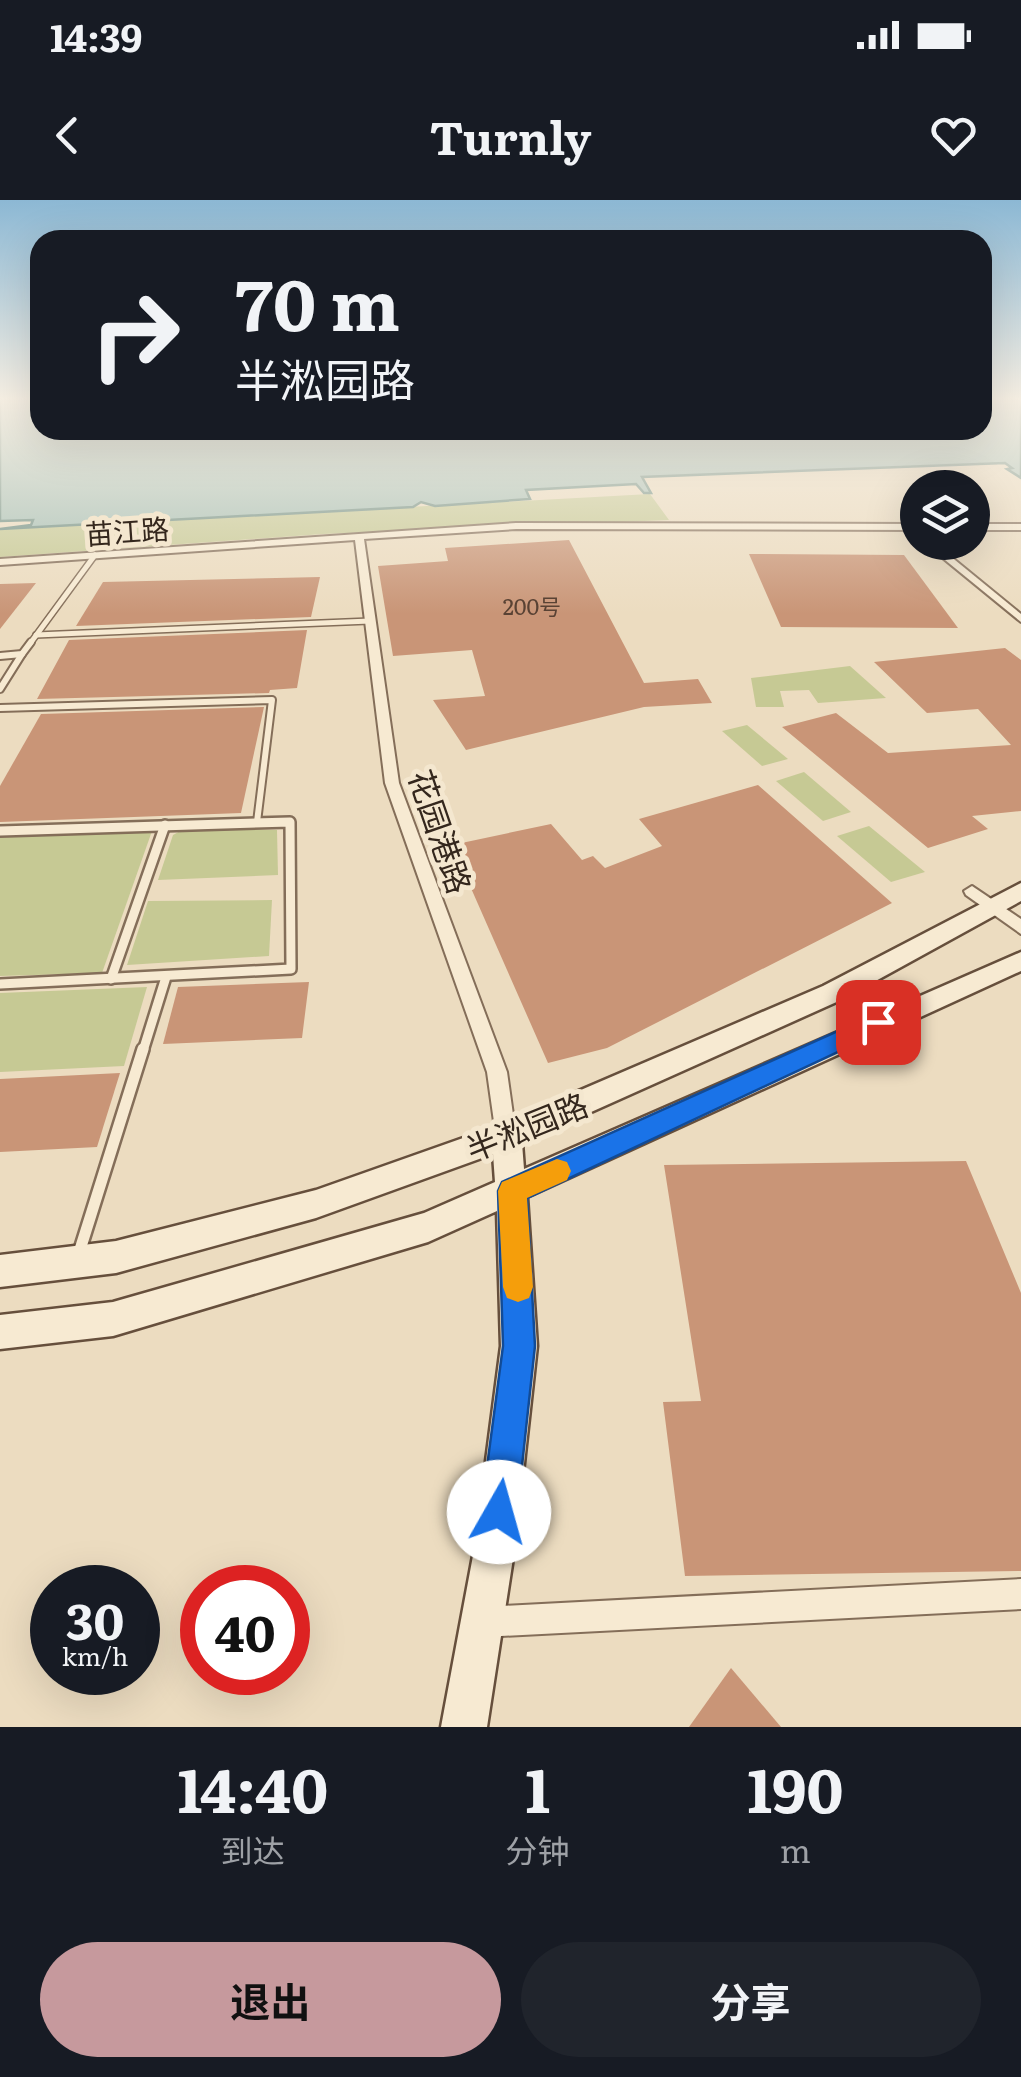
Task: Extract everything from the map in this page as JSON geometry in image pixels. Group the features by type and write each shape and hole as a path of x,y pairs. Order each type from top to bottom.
{"main road":[{"name":"半淞园路","path":"0,1271 116,1257 316,1204 506,1136 832,994 983,899 1021,891"},
{"name":"半淞园路","path":"0,1332 113,1318 428,1227 1021,961"},
{"path":"464,1727 483,1622 519,1346 506,1136"}],"street":[{"name":"苗江路","path":"0,562 516,526 900,527"},
{"path":"990,527 1021,527"},
{"name":"花园港路","path":"358,536 392,783 497,1072 506,1136"},
{"path":"949,560 1021,619"},
{"path":"983,899 1021,928"},
{"path":"483,1622 1021,1594"}],"lane":[{"path":"0,690 95,555"},
{"path":"36,636 370,621"},
{"path":"0,656 22,654"},
{"path":"0,708 272,700 257,822"},
{"path":"0,831 290,822 291,969 0,984"},
{"path":"111,979 166,825"},
{"path":"76,1262 166,977"}],"green space":[{"path":"650,494 669,520 323,534 0,557 0,529"},
{"path":"850,666 886,698 818,703 809,690 780,691 784,707 756,707 751,678"},
{"path":"747,725 788,759 762,766 722,731"},
{"path":"804,772 851,812 823,821 776,781"},
{"path":"869,826 925,872 891,882 837,836"},
{"path":"186,828 277,830 278,875 158,880 173,835"},
{"path":"152,831 102,973 0,976 0,837"},
{"path":"272,900 269,956 127,965 148,901"},
{"path":"147,987 124,1066 0,1072 0,993"}],"water":[{"path":"0,471 791,471 642,477 651,493 644,493 636,484 526,490 530,499 435,506 421,502 413,507 0,529 31,525 33,520 0,521"}],"building":[{"path":"569,540 644,683 698,679 712,703 644,707 466,750 433,700 485,696 472,650 393,656 378,566 448,561 445,548"},
{"path":"749,554 900,555 900,560 908,560 958,628 781,627"},
{"path":"320,577 311,617 76,626 103,582"},
{"path":"36,583 0,629 0,584"},
{"path":"307,630 297,688 269,693 37,699 69,640"},
{"path":"1005,648 1021,660 1021,811 972,816 988,829 928,848 782,727 836,713 888,753 1011,745 978,709 927,713 874,662"},
{"path":"264,707 241,813 0,822 0,786 41,714"},
{"path":"758,785 892,903 607,1048 548,1063 452,845 551,824 582,860 593,856 605,868 662,846 639,819"},
{"path":"309,982 302,1038 163,1044 178,987"},
{"path":"120,1073 97,1147 0,1152 0,1079"},
{"path":"966,1161 1021,1293 1021,1571 685,1576 663,1402 701,1401 664,1165"},
{"path":"731,1668 781,1727 689,1727"}],"slow traffic":[{"path":"518,1287 512,1191 557,1171"}],"route":[{"path":"499,1512 519,1346 512,1191 878,1022"}]}
